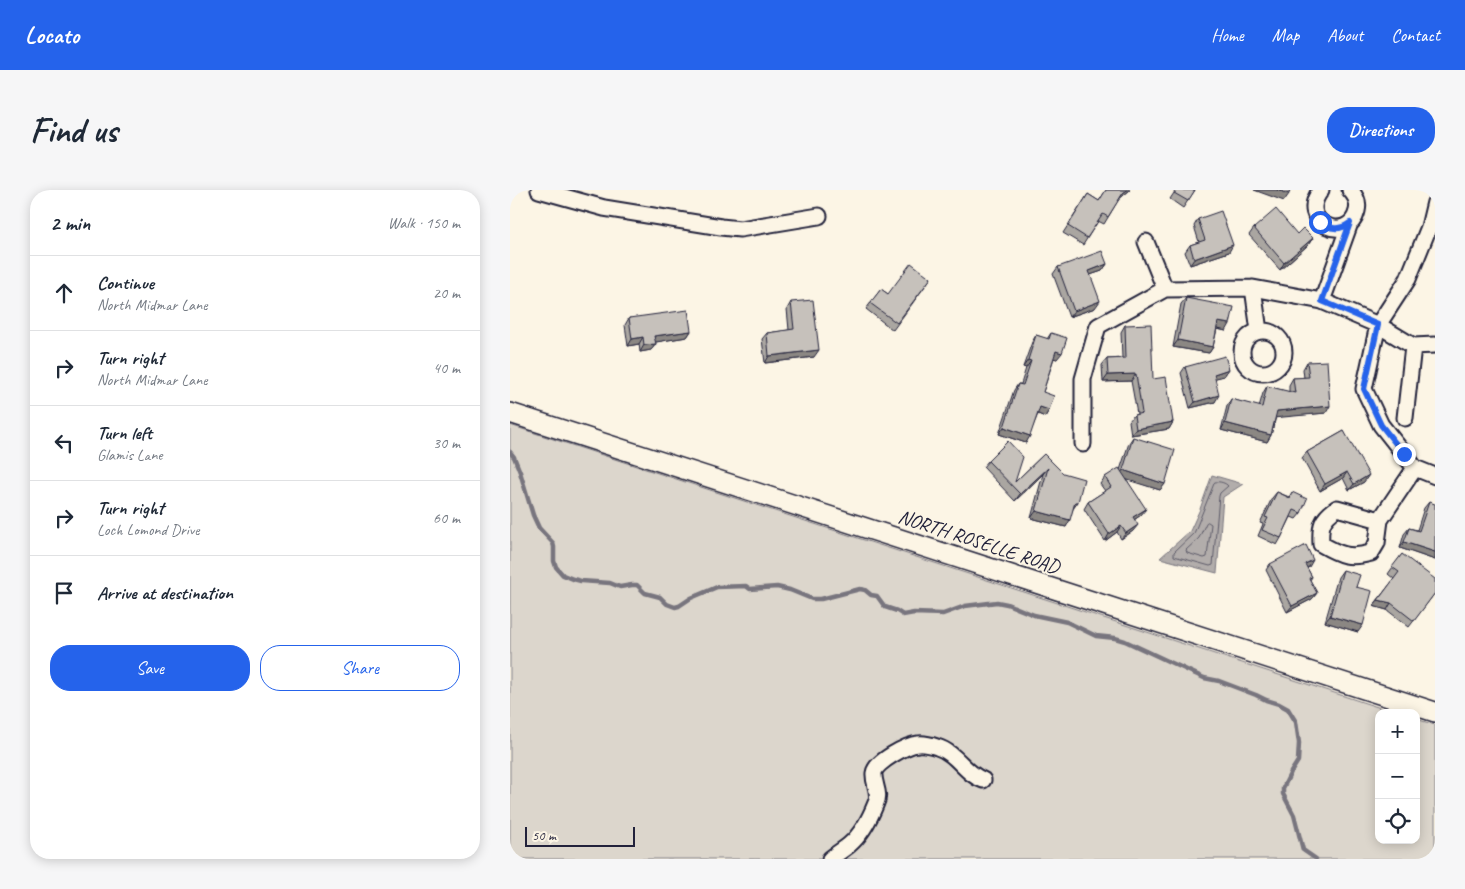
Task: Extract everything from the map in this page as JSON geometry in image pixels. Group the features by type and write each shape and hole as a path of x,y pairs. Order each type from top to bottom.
{"main road":[{"name":"NORTH ROSELLE ROAD","path":"510,412 1435,712"}],"street":[{"path":"539,190 604,208 740,229 819,216"},
{"path":"1321,190 1316,195 1314,202 1316,216 1320,222 1332,228 1339,228 1350,223"},
{"path":"1322,301 1350,223 1356,215 1358,208 1357,200 1350,190"},
{"path":"1435,202 1432,228 1408,279 1378,325 1364,389 1381,425 1415,468 1435,476"},
{"path":"1146,242 1165,289"},
{"path":"1253,288 1259,331"},
{"path":"1083,444 1083,379 1098,326 1165,289 1253,288 1322,301 1378,325 1413,346 1435,345"},
{"path":"1405,418 1413,346"},
{"path":"1380,520 1415,468"},
{"path":"830,859 855,840 876,805 878,797 874,773 876,768 888,758 907,747 918,744 938,747 955,757 974,775 984,780"}],"shaded area":[{"path":"510,425 1384,709 1375,709 1375,844 1420,844 1420,720 1435,725 1435,859 510,859"}],"water":[{"path":"1212,475 1243,484 1223,497 1217,573 1160,558 1190,531"}],"building":[{"path":"1106,190 1127,190 1123,193 1108,217 1103,214 1087,238 1068,226 1088,194 1099,201"},
{"path":"1176,190 1195,190 1188,201 1174,193"},
{"path":"1277,190 1290,190 1289,194"},
{"path":"1276,209 1297,234 1303,228 1313,238 1284,263 1254,228"},
{"path":"1221,211 1233,245 1194,259 1190,245 1205,240 1198,219"},
{"path":"1102,251 1107,264 1089,271 1100,301 1074,311 1058,267"},
{"path":"911,263 931,278 897,323 870,303 881,289 888,294"},
{"path":"1186,298 1234,307 1230,324 1218,322 1213,347 1178,340"},
{"path":"813,300 819,350 769,356 767,333 794,329 791,302"},
{"path":"688,310 691,331 654,336 656,344 644,345 643,337 632,339 629,318"},
{"path":"1151,324 1153,379 1166,377 1173,422 1136,429 1134,415 1142,413 1136,374 1108,375 1107,359 1126,358 1125,325"},
{"path":"1051,333 1067,338 1062,353 1056,351 1043,392 1054,396 1049,410 1040,407 1030,436 1004,427 1018,384 1023,385 1031,361 1028,360 1036,335 1049,339"},
{"path":"1225,356 1229,369 1214,374 1219,395 1195,402 1185,367"},
{"path":"1327,361 1330,406 1277,411 1271,435 1225,423 1231,399 1262,407 1267,386 1295,393 1293,378 1309,377 1307,362"},
{"path":"1344,431 1369,475 1354,484 1347,472 1325,484 1307,452"},
{"path":"1133,437 1175,450 1165,484 1123,470"},
{"path":"1008,441 1023,457 1015,482 1044,454 1063,473 1084,479 1078,502 1075,502 1070,520 1036,511 1048,468 1020,494 988,461"},
{"path":"1119,468 1146,509 1133,517 1138,525 1126,533 1121,526 1109,534 1088,502 1111,487 1105,477"},
{"path":"1277,492 1290,498 1292,492 1307,499 1301,513 1294,510 1281,538 1262,530 1268,518 1265,517"},
{"path":"1429,502 1435,504 1435,552 1404,542 1409,528 1419,531"},
{"path":"1306,545 1313,560 1305,564 1312,577 1309,578 1317,593 1292,606 1270,564"},
{"path":"1402,554 1435,579 1435,593 1414,621 1391,603 1378,600 1399,572 1392,567"},
{"path":"1343,570 1360,575 1356,587 1372,591 1363,625 1330,616"}],"waterway":[{"path":"510,452 520,472 533,515 539,528 553,543 556,567 563,575 573,579 610,583 620,587 637,585 645,593 660,597 667,604 675,607 717,587 746,586 750,589 777,587 812,599 821,599 860,589 877,596 885,607 903,615 914,613 943,614 965,606 997,602 1034,615 1067,622 1096,636 1125,641 1204,678 1219,681 1279,704 1288,709 1296,722 1299,743 1298,761 1283,788 1283,794 1294,815 1303,850 1316,859"}],"route":[{"path":"1320,222 1332,228 1339,228 1350,223 1322,301 1378,325 1364,389 1381,425 1404,454"}]}
